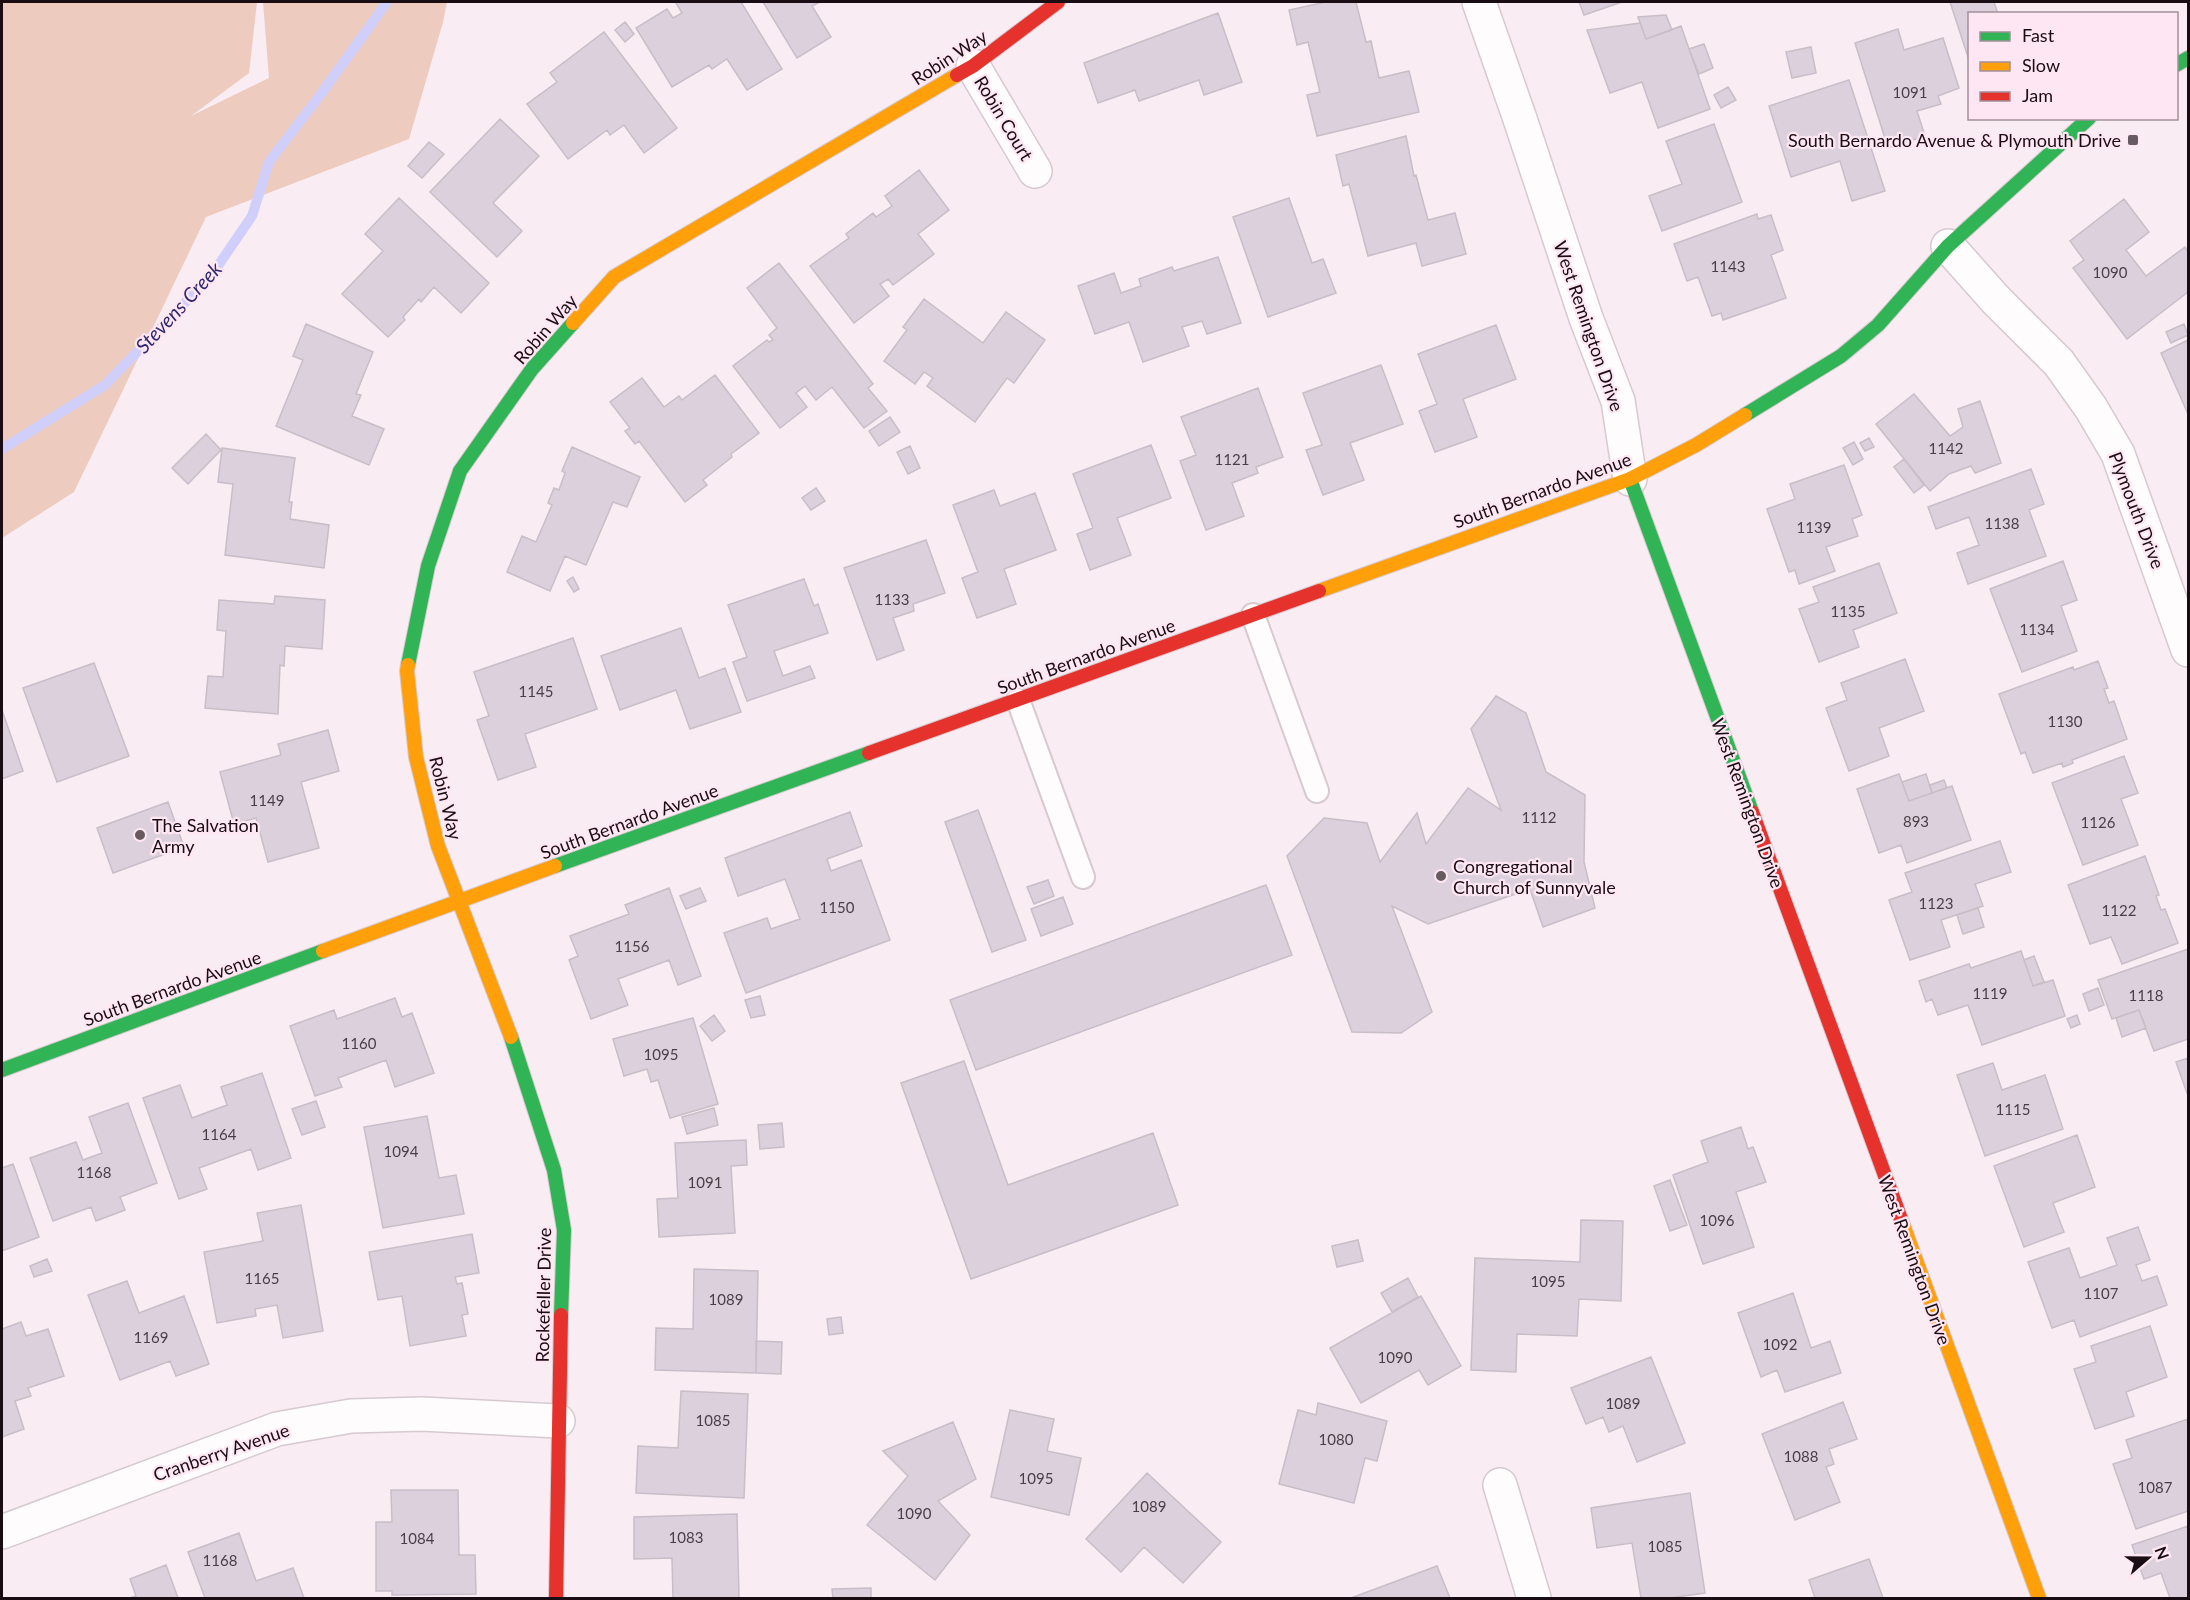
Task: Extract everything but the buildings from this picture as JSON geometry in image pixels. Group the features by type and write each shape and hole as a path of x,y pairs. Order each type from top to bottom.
{"street":[{"name":"Robin Way","path":"459,902 438,846 416,757 407,671 428,566 460,471 531,369 615,277 973,66 1058,2"},
{"name":"West Remington Drive","path":"1479,2 1586,318 1618,401 1630,479 2039,1599"},
{"name":"Robin Court","path":"973,66 1035,171"},
{"name":"South Bernardo Avenue","path":"2,1070 459,902 1630,479 1696,445 1841,356 1878,325 1948,246 2087,120"},
{"name":"Plymouth Drive","path":"1948,246 1996,300 2058,363 2091,408 2118,454 2188,650"},
{"name":"Rockefeller Drive","path":"459,902 509,1032 554,1170 564,1230 558,1421 556,1599"},
{"name":"Cranberry Avenue","path":"2,1532 278,1430 351,1416 422,1414 558,1421"},
{"path":"1500,1485 1534,1599"}],"lane":[{"path":"1252,615 1317,791"},
{"path":"1018,700 1083,877"}],"shaded area":[{"path":"2,2 257,2 249,73 191,116 269,78 263,2 447,2 409,139 206,217 74,492 2,538"}],"waterway":[{"name":"Stevens Creek","path":"2,449 105,385 211,276 252,216 269,162 387,2"}],"traffic: fast":[{"path":"2178,64 2188,58"},
{"path":"1745,415 1841,356 1878,325 1948,246 2087,120"},
{"path":"408,665 428,566 460,471 532,369 573,323"},
{"path":"1630,479 1752,812"},
{"path":"555,866 869,753"},
{"path":"2,1070 323,951"},
{"path":"511,1037 554,1170 564,1230 561,1315"}],"traffic: slow":[{"path":"573,323 614,277 957,75"},
{"path":"1319,591 1630,479 1696,445 1745,415"},
{"path":"408,665 416,757 438,846 511,1037"},
{"path":"323,951 555,866"},
{"path":"1902,1222 2039,1598"}],"traffic: jam":[{"path":"957,75 973,66 1058,2"},
{"path":"869,753 1319,591"},
{"path":"1752,812 1902,1222"},
{"path":"556,1598 561,1315"}],"place":[{"name":"South Bernardo Avenue & Plymouth Drive","path":"2133,140"},
{"name":"The Salvation Army","path":"140,835"},
{"name":"Congregational Church of Sunnyvale","path":"1441,876"}]}
